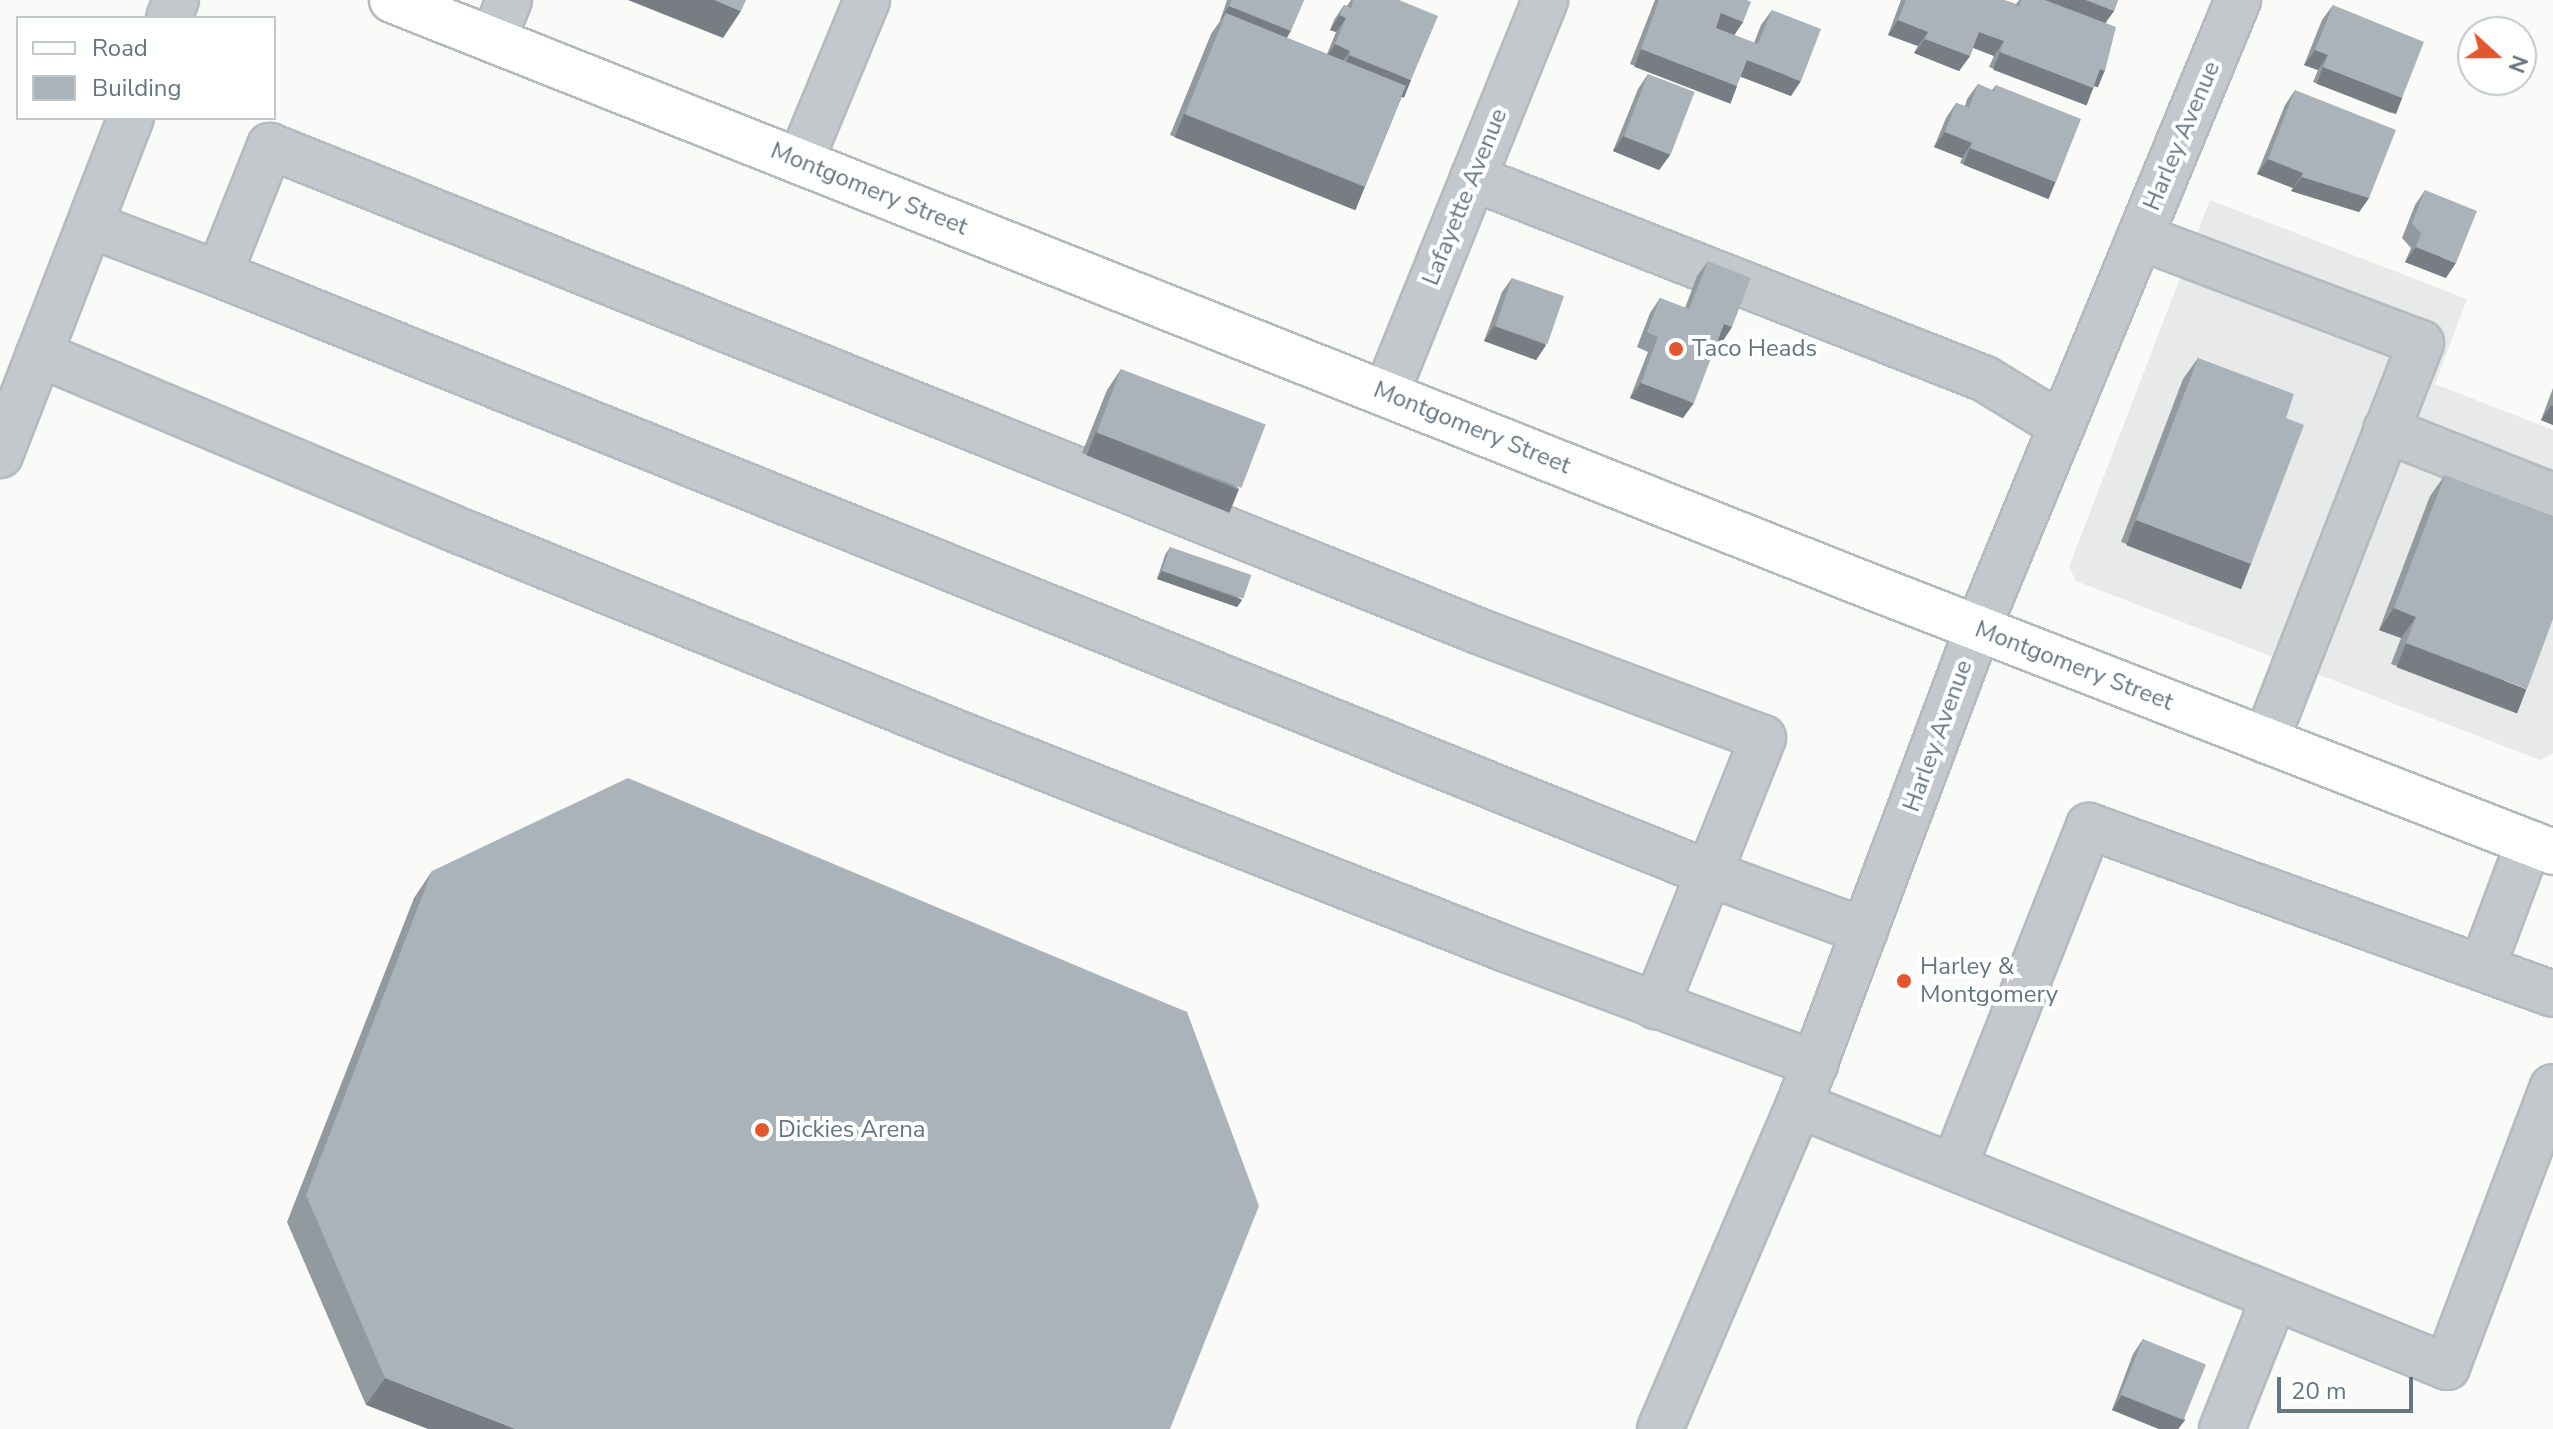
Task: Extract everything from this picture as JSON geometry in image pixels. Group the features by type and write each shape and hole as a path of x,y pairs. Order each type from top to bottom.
{"main road":[{"name":"Montgomery Street","path":"392,0 1978,628 2541,847"}],"street":[{"path":"493,40 509,0"},
{"path":"800,162 867,0"},
{"name":"Lafayette Avenue","path":"1386,394 1545,0"},
{"name":"Harley Avenue","path":"1660,1429 1799,1105 1978,628 2238,0"},
{"path":"0,455 130,120"},
{"path":"219,274 270,146 1464,625 1763,738 1656,1006"},
{"path":"1473,178 1985,379 2062,426"},
{"path":"90,225 219,274 1708,873 1865,931"},
{"path":"2140,237 2421,343 2266,741"},
{"path":"39,354 848,689 1656,1006 1815,1064"},
{"path":"2386,430 2553,496"},
{"path":"1954,1167 2089,826 2553,994"},
{"path":"2482,968 2541,847"},
{"path":"1799,1105 2447,1367 2553,1087"},
{"path":"2222,1429 2274,1298"}],"shaded area":[{"path":"2210,200 2467,299 2435,384 2553,430 2553,753 2540,760 2076,581 2069,567"}],"building":[{"path":"715,0 746,0 741,11"},
{"path":"1232,0 1304,0 1291,31 1229,6"},
{"path":"1353,0 1399,0 1438,16 1411,80 1349,55 1350,51 1335,44 1346,18 1340,15 1344,5 1351,8"},
{"path":"1659,0 1747,0 1751,2 1743,22 1721,13 1716,28 1758,44 1772,10 1821,29 1801,81 1747,60 1737,86 1641,49"},
{"path":"1906,0 2004,0 2019,6 2021,0 2045,0 2116,27 2105,71 2100,69 2093,88 2000,52 2004,41 1979,32 1970,56 1925,39 1928,32 1898,20"},
{"path":"2086,0 2118,0 2114,11"},
{"path":"2333,5 2424,42 2402,98 2323,67 2328,55 2315,50"},
{"path":"1226,13 1406,86 1365,187 1185,114"},
{"path":"1648,74 1695,92 1671,154 1624,137"},
{"path":"1978,84 1994,91 1996,85 2081,119 2056,182 1970,148 1972,143 1945,132 1956,103 1969,108"},
{"path":"2295,90 2396,130 2369,198 2302,177 2303,173 2268,159"},
{"path":"2425,190 2477,211 2456,263 2416,247 2421,233 2412,223"},
{"name":"Taco Heads","path":"1708,261 1751,278 1732,327 1724,324 1694,403 1641,383 1658,337 1647,332 1660,298 1689,309"},
{"path":"1512,278 1564,296 1547,344 1495,326"},
{"path":"2198,358 2294,394 2286,418 2304,425 2251,564 2136,520"},
{"path":"1121,369 1266,425 1241,488 1097,432"},
{"path":"2445,475 2553,516 2553,619 2527,689 2406,643 2416,617 2394,608"},
{"path":"1170,547 1251,575 1243,599 1162,571"},
{"name":"Dickies Arena","path":"628,778 1187,1012 1259,1206 1170,1429 516,1429 385,1378 306,1195 432,871"},
{"path":"2143,1339 2206,1364 2184,1420 2121,1395"}],"place":[{"name":"Taco Heads","path":"1676,349"},
{"name":"Harley & Montgomery","path":"1904,981"},
{"name":"Dickies Arena","path":"762,1130"}]}
